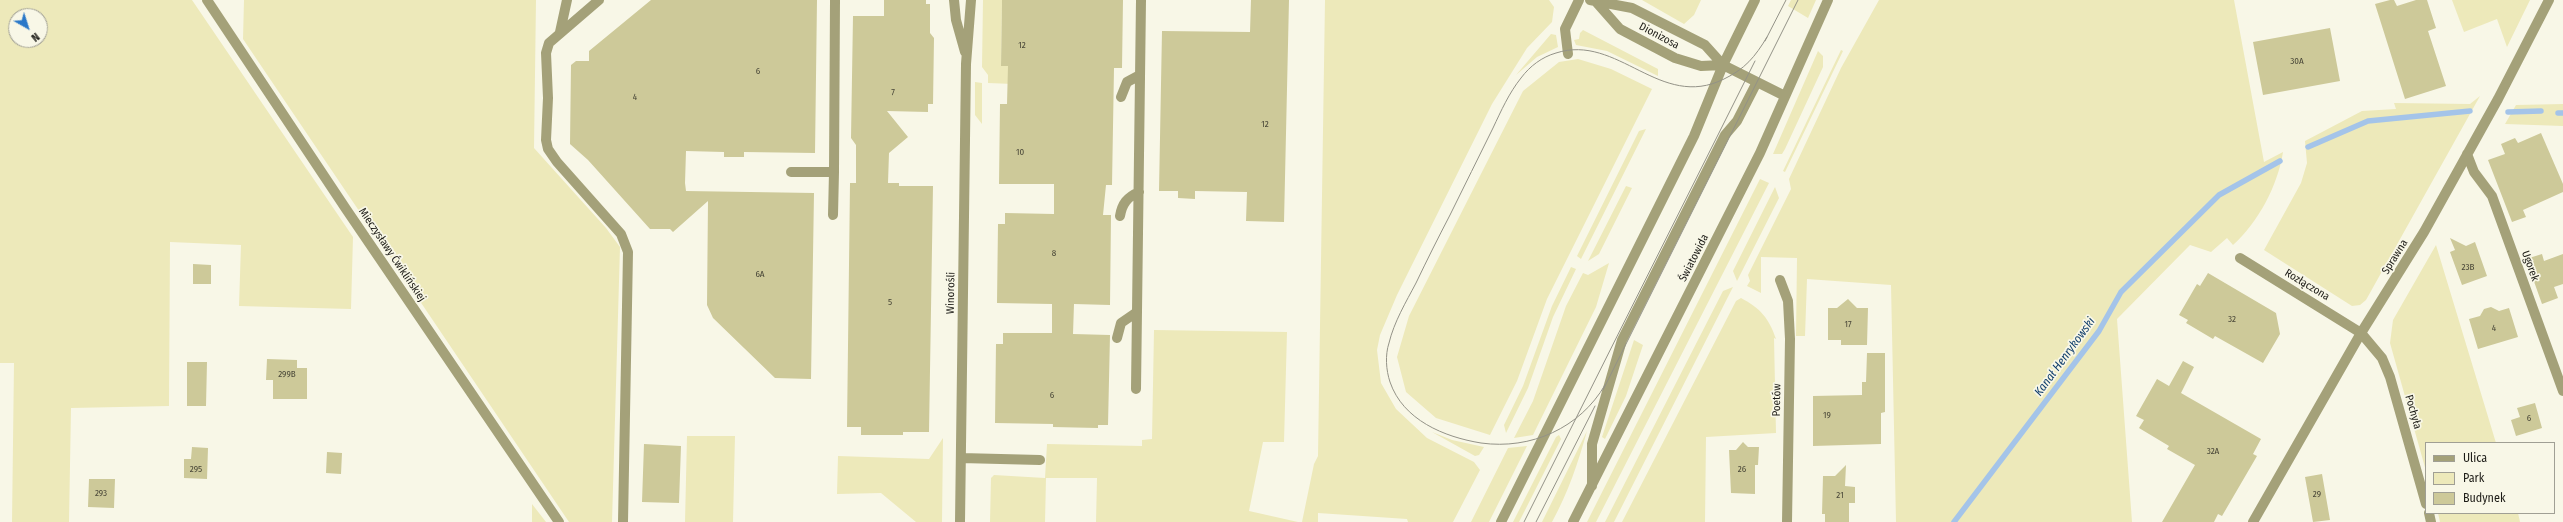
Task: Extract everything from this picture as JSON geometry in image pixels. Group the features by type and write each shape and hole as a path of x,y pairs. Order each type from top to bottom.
{"street":[{"name":"Mieczysławy Ćwiklińskiej","path":"207,0 346,209 559,522"},
{"path":"560,32 567,0"},
{"path":"598,0 549,43 546,53 548,98 546,140 548,149 557,162 622,234 628,252 623,522"},
{"path":"833,215 835,0"},
{"name":"Winorośli","path":"954,0 956,20 966,64"},
{"name":"Winorośli","path":"960,522 966,64 971,0"},
{"path":"1136,389 1141,0"},
{"path":"1568,54 1565,29 1579,0"},
{"path":"1501,522 1694,136 1723,65 1755,0"},
{"name":"Światowida","path":"1573,522 1592,488 1760,153 1828,0"},
{"name":"Sprawna","path":"2253,522 2361,333 2424,232 2549,0"},
{"name":"Dionizosa","path":"1595,1 1620,29 1674,58 1701,66 1723,65"},
{"name":"Dionizosa","path":"1595,1 1617,3 1632,8 1705,45 1723,65 1785,96"},
{"path":"1121,97 1127,82 1140,75"},
{"path":"1592,488 1592,444 1622,340 1725,135 1737,121 1757,82"},
{"name":"Ugorek","path":"2467,154 2474,172 2492,196 2563,391"},
{"path":"791,172 834,172"},
{"path":"1120,216 1124,203 1129,196 1139,192"},
{"name":"Rozłączona","path":"2240,258 2361,333"},
{"name":"Poetów","path":"1780,280 1788,301 1790,339 1787,522"},
{"path":"1117,338 1121,323 1137,312"},
{"name":"Pochyła","path":"2361,333 2382,358 2390,377 2425,500"},
{"path":"961,458 1040,460"}],"green space":[{"path":"0,0 192,0 353,237 351,309 239,306 241,245 170,242 169,406 71,408 69,522 12,522 14,363 0,363"},
{"path":"244,0 536,0 534,148 606,228 620,247 612,522 569,522 243,39"},
{"path":"983,0 1002,0 1001,66 1013,66 1013,84 988,83 988,75 982,67"},
{"path":"1325,0 1549,0 1554,7 1552,22 1527,48 1492,104 1397,295 1380,335 1377,350 1381,383 1396,409 1427,438 1474,462 1480,470 1453,522 1408,522 1407,519 1318,513 1318,522 1302,522 1314,464 1318,456"},
{"path":"1642,0 1701,0 1694,15 1684,24"},
{"path":"1791,0 1816,0 1808,18 1788,6"},
{"path":"1879,0 2234,0 2264,162 2283,152 2277,177 2266,203 2251,226 2242,236 2233,245 2227,238 2211,252 2190,245 2117,319 2132,522 1896,522 1891,285 1807,279 1805,336 1796,336 1797,258 1761,257 1761,293 1747,286 1750,281 1748,275 1791,189 1789,179 1841,68"},
{"path":"2452,0 2530,0 2507,47 2497,19 2464,32"},
{"path":"1583,30 1658,69 1658,76 1607,51 1576,45 1574,40 1579,39 1580,33"},
{"path":"1551,34 1556,35 1558,47 1537,57 1516,75"},
{"path":"1841,50 1843,51 1785,172 1783,171"},
{"path":"1818,51 1823,56 1823,67 1785,149 1782,154 1773,154"},
{"path":"1578,59 1611,69 1652,89 1547,299 1517,381 1490,435 1436,418 1406,392 1397,357 1409,316 1523,91 1559,62"},
{"path":"975,82 982,83 982,124 975,115"},
{"path":"2480,96 2366,300 2360,305 2352,306 2264,250 2301,183 2307,163 2305,141 2362,111 2396,109 2394,103 2470,104"},
{"path":"2563,104 2563,126 2505,124 2516,105"},
{"path":"1646,129 1581,259 1577,256 1639,131"},
{"path":"1760,179 1769,183 1596,522 1587,522"},
{"path":"1626,186 1632,188 1599,254 1588,261"},
{"path":"1775,187 1779,198 1737,281 1733,271"},
{"path":"2436,245 2496,442 2425,442 2425,467 2390,343 2393,320"},
{"path":"1609,263 1596,307 1533,435 1514,438 1533,401 1566,306 1583,273 1588,275"},
{"path":"1571,267 1576,269 1553,317 1528,388 1506,433 1504,425 1523,386 1552,306"},
{"path":"1733,287 1614,522 1605,522 1723,291"},
{"path":"1741,298 1763,314 1767,319 1776,339 1774,338 1776,433 1706,437 1705,522 1622,522 1736,301"},
{"path":"1154,330 1287,332 1284,442 1263,442 1249,511 1298,522 1096,522 1097,478 1046,478 1045,522 990,522 991,478 994,475 1045,478 1047,444 1142,446 1142,440 1152,439"},
{"path":"1634,340 1643,345 1626,396 1605,439 1602,437"},
{"path":"1587,431 1572,478 1558,511 1552,522 1542,522"},
{"path":"1432,432 1452,440 1484,447 1479,455 1475,456"},
{"path":"1559,435 1561,439 1519,522 1513,522 1556,437"},
{"path":"687,436 735,436 733,522 685,522"},
{"path":"943,438 942,522 916,522 881,493 837,494 838,456 929,459"},
{"path":"1527,446 1489,522 1471,522 1508,448"},
{"path":"532,504 546,522 532,522"},
{"path":"2438,514 2518,514 2520,522 2440,522"}],"building":[{"path":"651,0 817,0 815,153 744,152 744,157 724,157 724,152 686,151 685,183 686,191 814,193 811,379 775,378 713,318 707,305 708,201 673,232 670,229 650,229 588,160 570,144 571,65 576,61 589,61 589,51"},
{"path":"884,0 926,0 926,4 930,4 930,33 934,38 933,104 928,104 928,112 887,111 908,137 889,153 888,183 899,183 899,186 933,186 929,432 903,432 903,435 861,435 861,427 847,427 850,183 856,183 856,145 851,138 853,16 884,16"},
{"path":"1002,0 1123,0 1122,68 1114,68 1112,185 1106,185 1103,215 1111,215 1110,305 1074,304 1073,334 1110,335 1108,425 1098,425 1098,428 1053,427 1053,424 995,423 996,344 1003,344 1003,333 1052,333 1052,304 997,303 998,224 1005,224 1005,213 1054,214 1054,184 999,184 1000,104 1007,104 1008,66 1001,66"},
{"path":"1251,0 1289,0 1284,222 1246,221 1247,192 1195,191 1195,199 1178,198 1178,191 1159,191 1162,31 1250,32"},
{"path":"2394,0 2397,6 2416,0 2427,0 2436,28 2428,31 2446,86 2405,99 2375,4"},
{"path":"2330,28 2340,81 2263,95 2253,42"},
{"path":"2541,133 2563,184 2563,192 2523,210 2526,217 2512,222 2488,160 2505,154 2501,144 2515,138 2518,143"},
{"path":"2450,238 2466,246 2475,242 2487,276 2462,285 2450,252 2455,250"},
{"path":"2542,254 2544,261 2563,254 2563,284 2554,287 2558,298 2542,304 2526,259"},
{"path":"193,264 211,265 211,284 193,284"},
{"path":"2208,273 2276,313 2280,334 2263,363 2215,336 2213,339 2186,323 2188,320 2179,315 2197,284 2200,286"},
{"path":"1848,299 1857,308 1868,308 1867,345 1841,345 1841,340 1828,340 1828,308 1837,308"},
{"path":"2491,307 2499,311 2509,308 2518,337 2478,349 2469,319 2480,316 2484,309"},
{"path":"1867,353 1885,353 1885,412 1881,413 1881,444 1813,446 1813,396 1862,395 1862,382 1866,382"},
{"path":"267,359 297,360 297,368 307,368 307,399 273,399 273,380 266,380"},
{"path":"2183,361 2194,367 2181,393 2261,439 2253,454 2257,456 2222,516 2218,514 2214,522 2162,522 2195,465 2167,449 2169,446 2139,428 2144,420 2136,416 2157,379 2169,386"},
{"path":"187,362 207,362 206,406 187,406"},
{"path":"2535,403 2542,428 2516,436 2511,420 2520,417 2517,408"},
{"path":"1743,442 1748,447 1759,447 1758,465 1755,465 1755,494 1731,493 1729,450 1736,450"},
{"path":"644,444 681,446 679,503 642,502"},
{"path":"192,447 208,448 207,479 184,478 184,459 191,459"},
{"path":"327,452 342,453 341,474 326,473"},
{"path":"1846,465 1845,486 1855,487 1855,503 1849,503 1849,522 1825,522 1825,514 1822,514 1823,476 1835,476"},
{"path":"2322,474 2330,520 2313,522 2305,477"},
{"path":"89,479 115,479 114,508 88,507"}],"waterway":[{"name":"Kanał Henrykowski","path":"2308,147 2368,121 2470,111"},
{"path":"2508,112 2541,111"},
{"name":"Kanał Henrykowski","path":"2558,113 2563,113"},
{"name":"Kanał Henrykowski","path":"1954,522 2099,331 2121,292 2219,195 2280,161"}],"tram line":[{"path":"1765,41 1786,0"},
{"path":"1603,390 1798,0"},
{"path":"1605,385 1595,400 1582,413 1568,424 1552,433 1536,439 1518,443 1481,443 1439,431 1426,424 1404,407 1390,382 1387,368 1387,352 1391,335 1401,312 1502,109 1517,84 1532,66 1556,53 1578,50 1599,53 1620,61 1659,80 1679,86 1701,86 1724,79 1744,67 1758,51 1767,37"},
{"path":"1524,522 1755,61"},
{"path":"1536,522 1595,406"}]}
